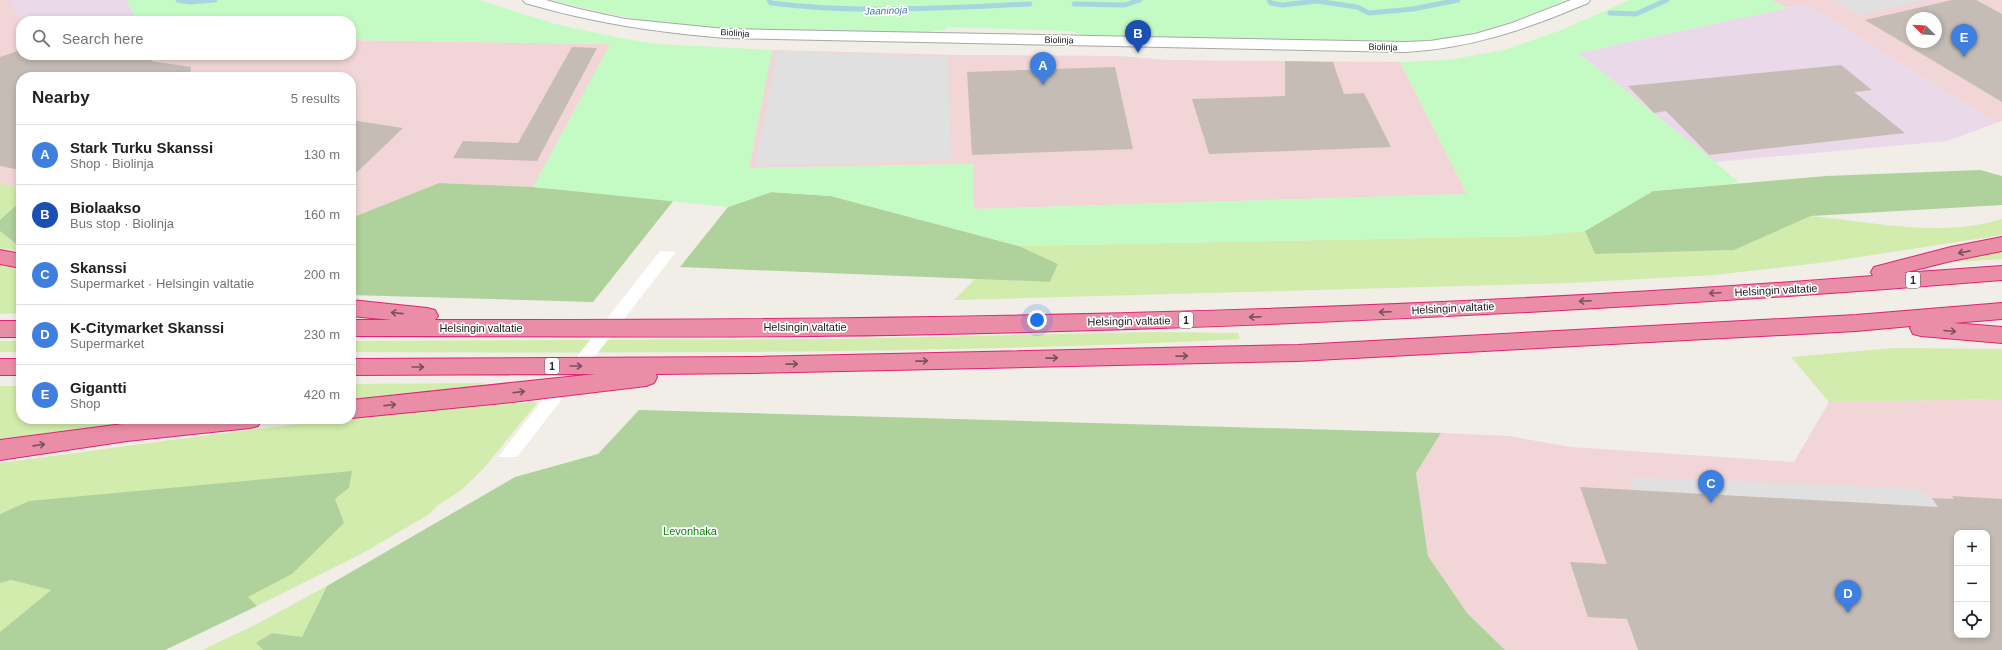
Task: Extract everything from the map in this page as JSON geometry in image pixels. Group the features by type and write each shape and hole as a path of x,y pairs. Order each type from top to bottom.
{"highway":[{"path":"1823,287 1951,254 2002,244"},
{"path":"0,257 16,261"},
{"name":"Helsingin valtatie","path":"356,328 886,327 1172,320 1430,310 1823,287 2002,273"},
{"path":"356,309 547,328"},
{"name":"1","path":"356,367 753,365 1298,353 1856,323 2002,311"},
{"path":"1856,323 2002,335"},
{"path":"0,329 16,329"},
{"path":"356,409 502,394 753,365"},
{"path":"0,367 16,367"},
{"path":"0,450 127,432 203,424"}],"street":[{"name":"Biolinja","path":"530,0 579,13 655,28 769,35 1405,47 1444,45 1498,34 1529,23 1583,0"}],"shaded area":[{"path":"0,0 11,0 19,16 16,16 16,60 356,60 356,40 611,44 533,187 439,183 356,216 356,72 16,72 16,187 0,184"},
{"path":"11,0 127,0 135,16 19,16"},
{"path":"1771,0 2002,0 2002,121 1996,123 1806,4 1787,8"},
{"path":"1834,0 1925,0 1858,15"},
{"path":"1806,4 1996,123 1947,141 1715,162 1578,53"},
{"path":"772,50 957,55 1120,56 1167,60 1400,62 1468,194 973,209 973,164 749,168"},
{"path":"777,51 948,57 951,160 755,166"},
{"path":"2002,399 2002,650 1505,650 1467,613 1428,556 1416,473 1441,433 1509,436 1571,447 1794,462 1829,402"},
{"path":"1628,477 1915,489 1932,498 1938,507 1634,491"}],"green space":[{"path":"127,0 479,0 555,24 620,38 656,44 772,50 749,168 973,164 974,209 1467,194 1400,62 1448,60 1504,50 1559,31 1630,0 1771,0 1787,8 1578,53 1715,162 1739,183 1653,191 1585,231 1533,236 1019,246 831,196 771,192 728,207 533,187 610,44 356,40 356,16 135,16"},
{"path":"553,0 1566,0 1495,27 1458,37 1420,42 1083,35 1069,31 947,27 946,30 915,33 747,30 650,22 587,9"},
{"path":"1980,170 2002,176 2002,205 1811,216 1734,250 1595,254 1585,231 1653,191 1826,176"},
{"path":"439,183 533,187 674,200 593,302 356,295 356,216"},
{"path":"0,184 16,187 16,206 0,220"},
{"path":"771,192 831,196 1019,246 1058,264 1050,282 680,267 728,207"},
{"path":"16,206 16,244 0,231 0,220"},
{"path":"1811,216 1883,225 1931,228 1979,225 2002,219 2002,235 1827,262 1714,275 1569,283 954,300 975,279 1050,282 1058,264 1019,246 1533,236 1585,231 1595,254 1734,250"},
{"path":"0,231 16,244 16,251 0,248"},
{"path":"2002,251 2002,259 1958,262 1956,260"},
{"path":"0,263 16,267 16,313 0,314"},
{"path":"1156,332 1238,333 1240,339 1018,348 796,352 356,352 356,341 838,339"},
{"path":"0,341 16,341 16,352 0,352"},
{"path":"1895,348 2002,349 2002,399 1829,402 1791,357"},
{"path":"483,383 482,387 356,400 356,384"},
{"path":"0,386 16,386 16,424 152,424 0,443"},
{"path":"538,402 483,469 460,491 438,505 428,515 361,554 257,606 247,597 292,574 335,499 349,488 29,501 0,514 0,463 302,424 356,424 356,418"},
{"name":"Levonhaka","path":"639,410 1441,433 1416,473 1428,556 1467,613 1505,650 263,650 256,643 272,633 302,637 327,586 515,477 598,454"},
{"path":"352,471 349,488 335,499 344,523 292,574 248,597 257,606 165,650 0,650 0,632 51,590 11,580 0,583 0,514 29,501"},
{"path":"11,580 51,590 0,632 0,583"},
{"path":"327,586 302,637 272,633 256,644 263,650 202,650 255,625"}],"pier":[{"path":"660,251 676,252 517,457 498,457"}],"building":[{"path":"1952,0 1976,0 2002,14 2002,102 1912,48 1942,48 1942,12 1906,12 1906,45 1865,20"},
{"path":"572,47 597,48 537,161 453,158 463,141 518,143"},
{"path":"16,52 16,60 152,60 151,61 191,67 190,72 16,72 16,169 0,166 0,57"},
{"path":"1285,61 1333,62 1344,94 1364,93 1391,147 1209,154 1192,99 1285,96"},
{"path":"1841,65 1872,90 1854,92 1905,133 1709,155 1666,111 1654,113 1628,86"},
{"path":"1115,67 1133,149 972,155 967,72"},
{"path":"356,121 403,128 356,173"},
{"path":"1580,487 1938,507 1932,498 1954,499 1952,496 2002,499 2002,650 1638,650 1627,619 1588,617 1570,562 1607,564"}],"waterway":[{"name":"Jaaninoja","path":"178,0 189,2 215,0"},
{"name":"Jaaninoja","path":"769,0 771,3 868,9 1030,4"},
{"name":"Jaaninoja","path":"1074,4 1125,5 1140,0"},
{"name":"Jaaninoja","path":"1269,0 1271,3 1282,5 1317,1 1357,7 1369,13 1413,9 1458,0"},
{"name":"Jaaninoja","path":"1610,13 1636,14 1667,0"}],"place":[{"name":"Biolaakso","path":"1138,53"},
{"name":"Gigantti","path":"1964,57"},
{"name":"Stark Turku Skanssi","path":"1043,85"},
{"name":"Skanssi","path":"1711,503"},
{"name":"K-Citymarket Skanssi","path":"1848,613"}]}
